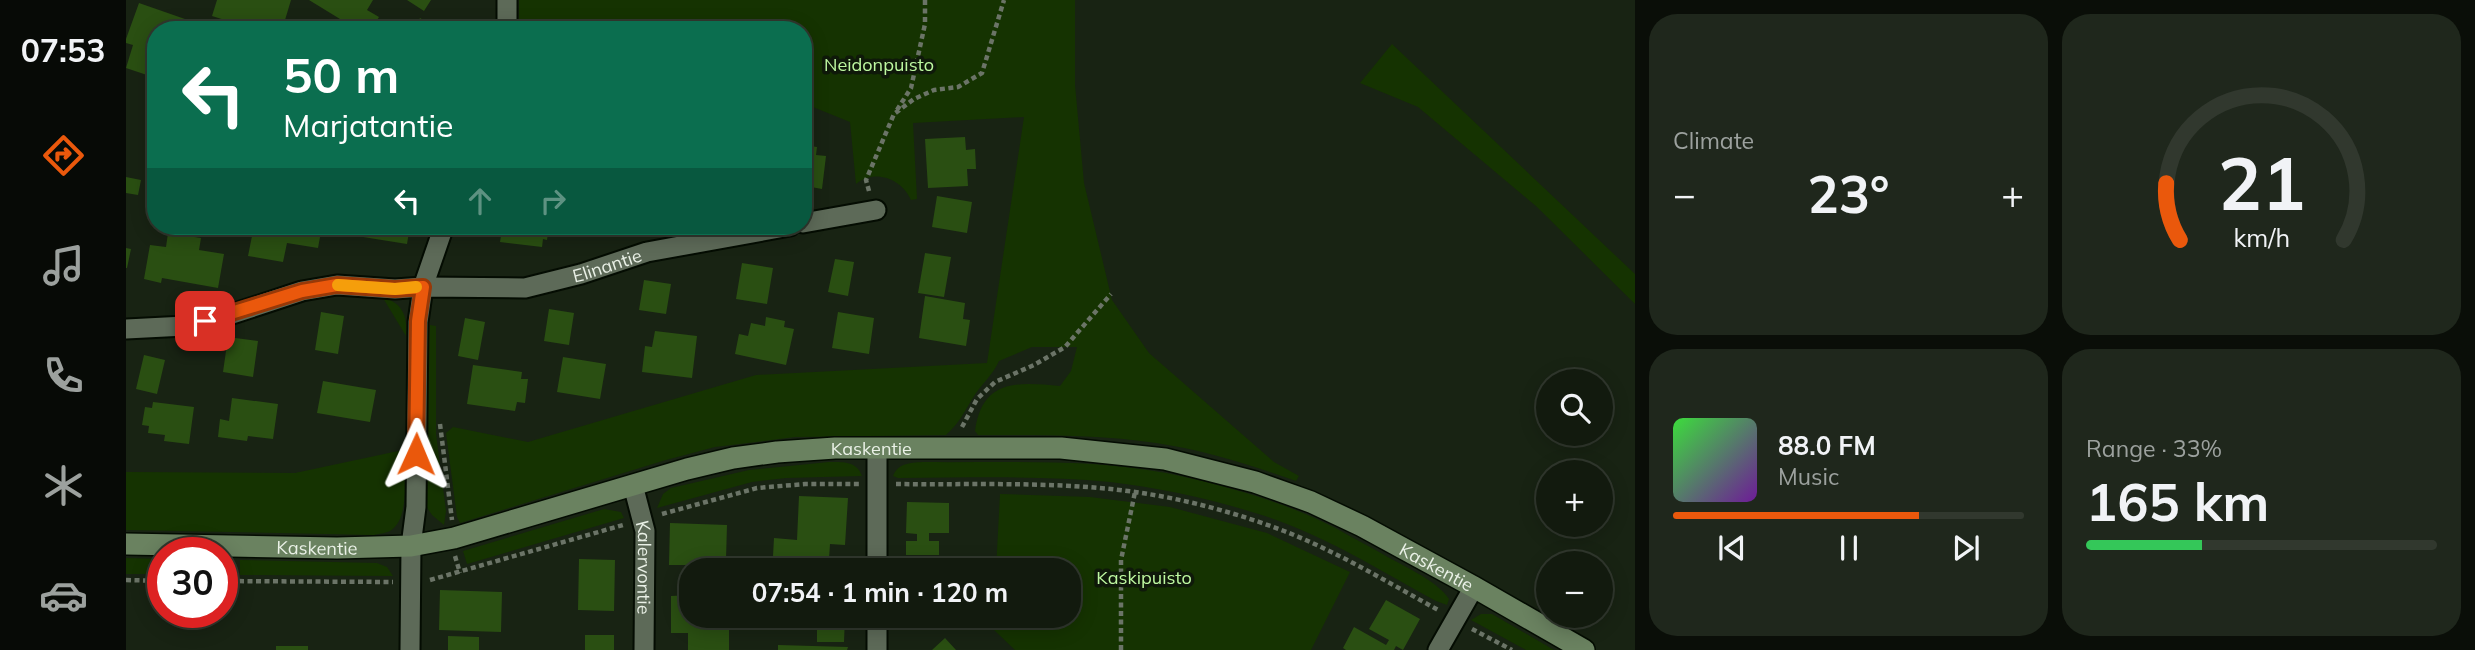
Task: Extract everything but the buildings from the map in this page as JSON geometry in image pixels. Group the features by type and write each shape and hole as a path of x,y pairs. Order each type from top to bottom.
{"street":[{"path":"507,0 507,21"},
{"path":"812,221 876,210"},
{"path":"410,650 411,547 416,507 418,321 423,287 441,235"},
{"name":"Elinantie","path":"126,329 185,326 226,316 302,291 337,285 395,289 525,288 581,274 647,252 740,235"},
{"path":"877,448 877,558"},
{"name":"Kaskentie","path":"126,544 411,547 454,538 733,458 789,451 877,448 1060,449 1165,459 1255,482 1311,502 1362,526 1584,650"},
{"name":"Kalervontie","path":"633,485 645,531 644,650"},
{"path":"1438,650 1474,587"},
{"path":"877,628 877,650"}],"path":[{"path":"876,210 866,180 894,114 911,88 925,24 925,0"},
{"path":"894,114 914,99 934,90 958,87 982,72 1004,0"},
{"path":"953,447 977,399 995,382 1034,365 1065,347 1111,294"},
{"path":"439,418 454,555 460,573"},
{"path":"1121,650 1121,560 1135,492"},
{"path":"126,580 147,581"}],"green space":[{"name":"Neidonpuisto","path":"519,0 1075,0 1075,85 1084,183 1112,300 1149,353 1274,462 1299,476 1296,481 1192,450 1134,440 1045,435 978,435 975,431 979,414 985,401 994,393 1016,385 1060,386 1071,371 1077,347 1032,347 999,361 946,435 795,437 715,447 460,523 446,433 453,427 528,442 756,375 987,363 1024,117 913,123 917,199 911,200 901,186 886,178 871,177 856,184 850,122 812,107 812,21 519,21"},
{"path":"1392,44 1635,274 1635,304 1537,207 1418,107 1360,83"},
{"path":"383,298 400,307 405,317 406,336"},
{"path":"430,325 436,326 436,434 446,511 444,525 426,506 426,369"},
{"path":"403,450 404,506 397,525 390,531 374,535 126,530 126,472 295,473"},
{"path":"829,462 853,465 862,476 786,478 752,482 657,508 663,494 671,488 749,470"},
{"path":"922,462 1106,465 1204,481 1267,500 1323,522 1417,573 1436,585 1449,599 1447,605 1436,601 1310,534 1288,524 1227,505 1169,491 1110,482 893,476 901,466"},
{"name":"Kaskipuisto","path":"1000,494 1090,497 1170,507 1267,533 1350,572 1311,650 1015,650 993,628 1081,628 1081,558 997,558"},
{"path":"604,509 621,512 624,518 467,564 463,551"},
{"path":"126,558 147,559 147,574 126,574"},
{"path":"240,560 377,563 387,567 393,576 240,575"},
{"path":"1481,614 1492,614 1554,650 1526,650 1471,620"}],"slow traffic":[{"path":"338,285 395,289 416,287"}],"route":[{"path":"205,321 302,291 337,285 395,289 423,287 418,321 416,454"}]}
